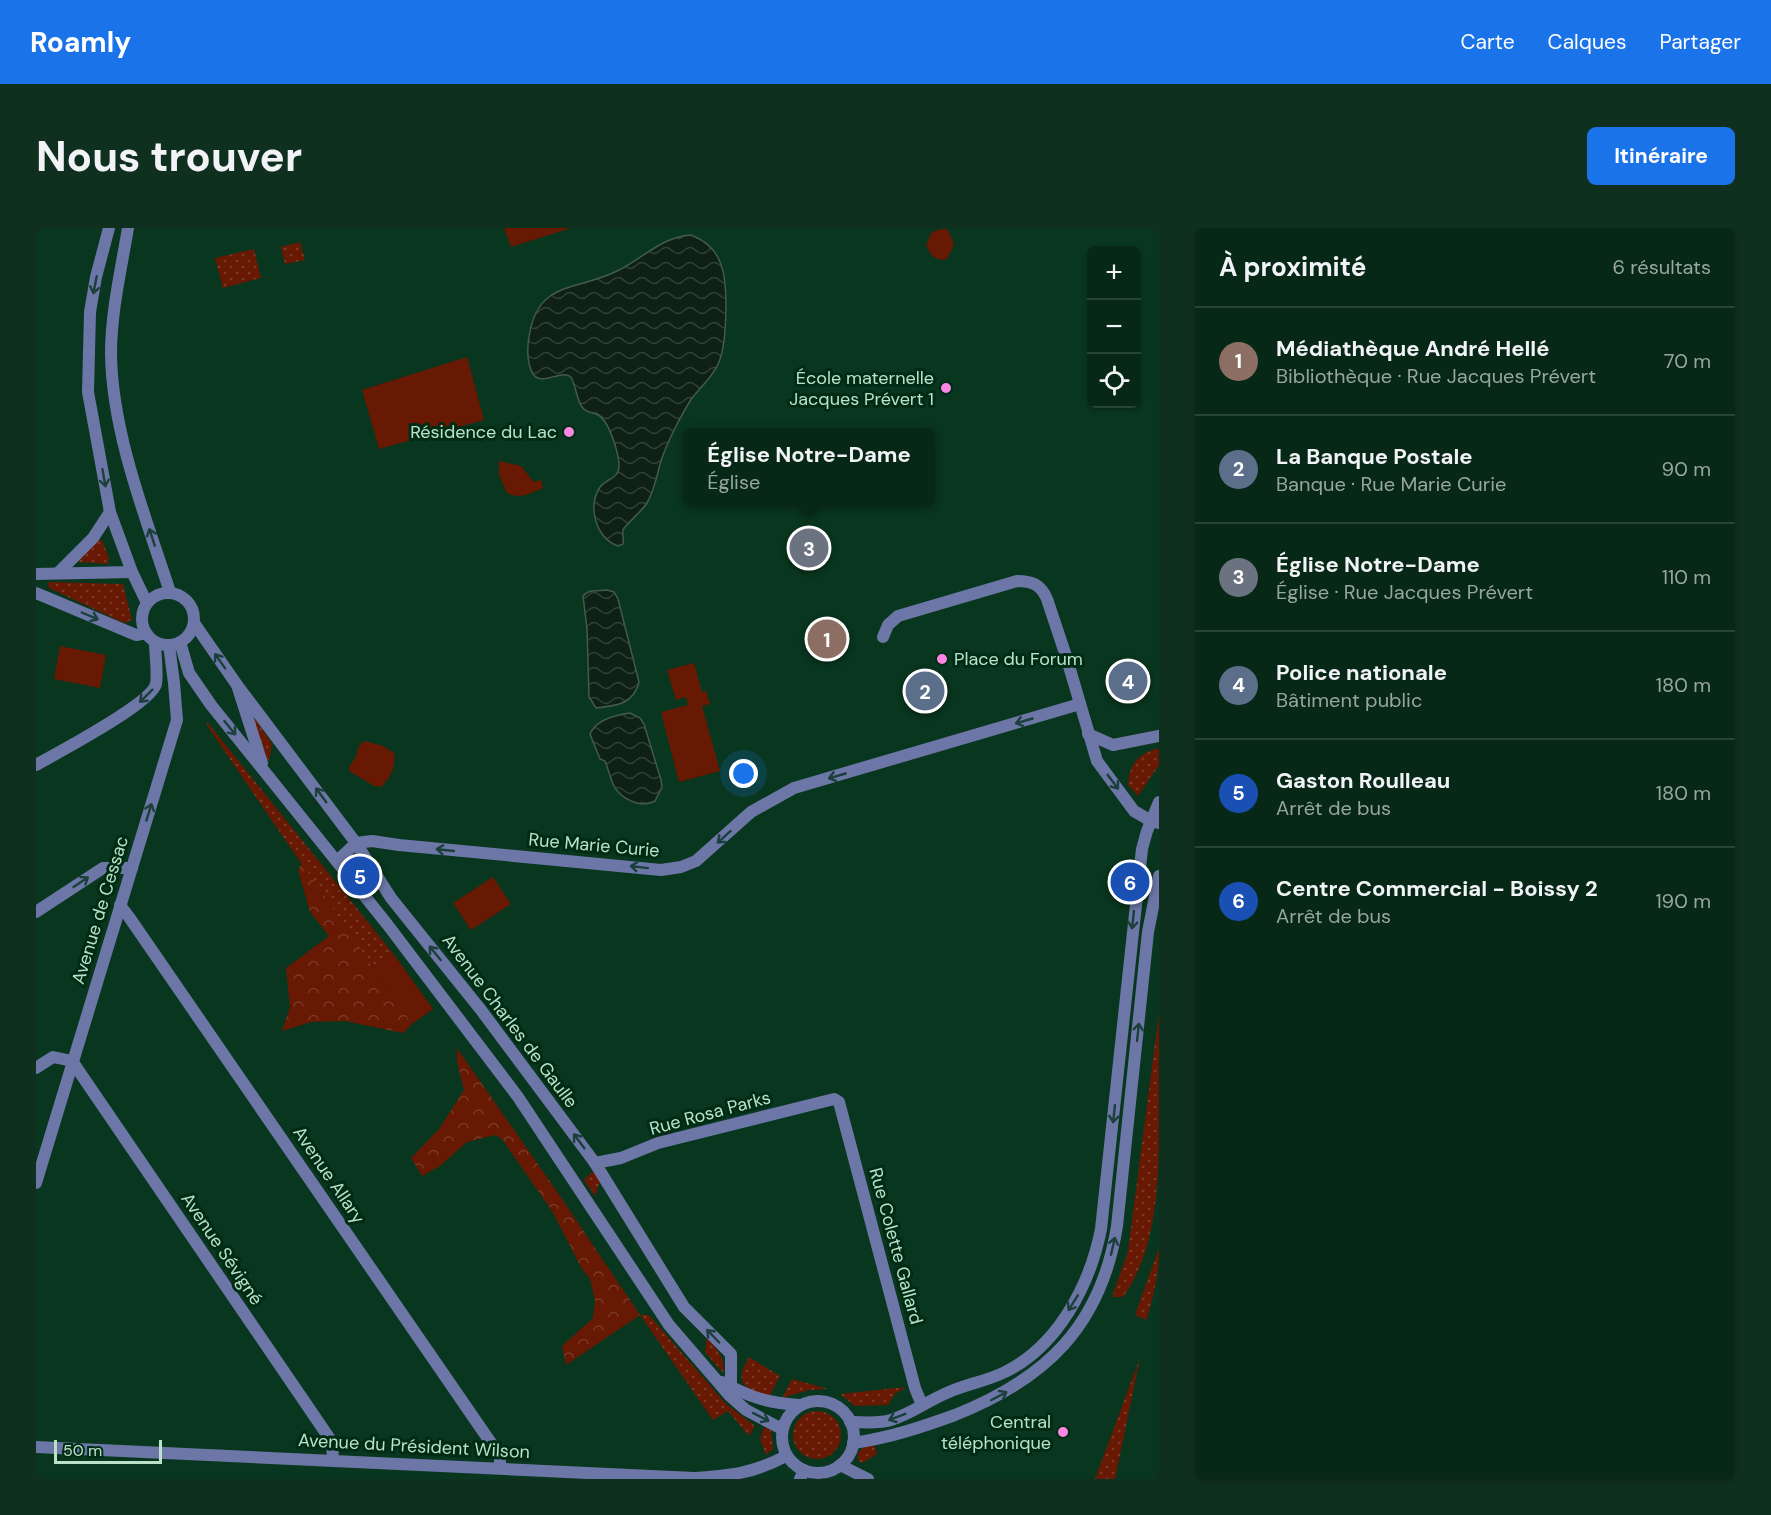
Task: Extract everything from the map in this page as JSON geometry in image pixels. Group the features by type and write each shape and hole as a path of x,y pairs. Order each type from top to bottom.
{"street":[{"path":"109,228 96,277 90,312 88,392 110,512 132,572 147,603"},
{"path":"128,228 113,326 111,355 117,415 170,592"},
{"path":"59,572 93,538 110,512"},
{"path":"36,574 132,572"},
{"path":"883,637 888,625 898,616 1017,581 1035,583 1044,591 1047,599 1097,761 1134,811 1155,822"},
{"path":"170,592 186,600 191,606 194,622 187,638 174,644 155,642 146,633 141,620 147,603 161,593 170,592"},
{"path":"36,593 136,635 146,633"},
{"name":"Avenue Charles de Gaulle","path":"194,622 237,684 356,843 392,898 481,1010 595,1163 684,1307 731,1354 731,1387"},
{"path":"36,765 146,699 156,685 155,642"},
{"name":"Avenue Charles de Gaulle","path":"174,644 189,673 211,705 387,924 518,1097 669,1325 730,1396 746,1410 782,1429"},
{"name":"Avenue de Cessac","path":"36,1183 177,720 174,644"},
{"name":"Avenue Charles de Gaulle","path":"237,684 265,772"},
{"name":"Rue Marie Curie","path":"356,843 372,841 661,870 681,867 696,861 751,812 794,788 1080,704"},
{"path":"1088,734 1113,745 1159,736"},
{"path":"850,1422 891,1420 956,1388 1004,1372 1035,1351 1074,1303 1090,1269 1101,1229 1133,915 1142,849 1155,822 1159,802"},
{"path":"336,861 356,843"},
{"path":"36,912 103,868 132,868"},
{"path":"854,1443 885,1438 939,1421 982,1404 1020,1384 1066,1343 1093,1304 1108,1266 1117,1227 1148,932 1159,876"},
{"name":"Avenue Allary","path":"120,905 500,1456 500,1468"},
{"path":"36,1068 53,1057 72,1061"},
{"name":"Avenue Sévigné","path":"72,1061 332,1442 333,1461"},
{"name":"Rue Colette Gallard","path":"834,1099 839,1102 915,1388 922,1405"},
{"name":"Rue Rosa Parks","path":"595,1163 621,1158 658,1143 834,1099"},
{"name":"Avenue Charles de Gaulle","path":"710,1375 745,1395 773,1403 799,1405"},
{"path":"814,1400 830,1402 842,1409 850,1422 854,1443 848,1456 840,1465 828,1472 802,1475 786,1456 782,1445 782,1429 788,1416 799,1405 814,1400"},
{"name":"Avenue du Président Wilson","path":"36,1447 694,1478 739,1475 760,1469 786,1456"},
{"path":"840,1465 868,1479"}],"green space":[{"path":"504,228 571,228 511,247"},
{"path":"947,229 954,245 947,259 943,260 934,257 926,245 932,232"},
{"path":"300,242 305,260 285,264 281,247"},
{"path":"254,249 261,278 223,288 215,258"},
{"path":"467,357 484,420 379,449 362,390"},
{"path":"499,461 521,466 534,482 541,480 543,488 520,496 507,493 499,475"},
{"path":"98,539 102,540 109,558 108,564 78,562"},
{"path":"48,582 123,584 132,620 124,623 49,588"},
{"path":"60,646 106,655 100,688 54,679"},
{"path":"694,663 702,692 706,691 710,704 702,706 720,771 679,782 661,712 688,705 686,697 676,700 667,670"},
{"path":"252,719 256,720 272,744 269,762 259,743"},
{"path":"208,723 392,952 372,967 206,724"},
{"path":"365,741 383,746 394,753 392,771 381,787 374,786 349,771 359,747"},
{"path":"1159,749 1159,765 1138,796 1128,785 1130,772 1135,762 1143,754"},
{"path":"302,863 412,1024 403,1033 345,1021 311,1022 282,1031 290,1007 286,968 329,936 310,912 298,870"},
{"path":"493,877 511,904 471,930 453,903"},
{"path":"392,952 433,1009 412,1024 372,967"},
{"path":"1159,1013 1158,1162 1154,1210 1144,1256 1135,1277 1123,1297 1112,1297 1128,1251"},
{"path":"457,1048 640,1315 566,1365 562,1346 593,1318 595,1301 590,1279 582,1269 552,1211 502,1139 495,1135 467,1142 440,1166 422,1176 411,1158 439,1129 464,1090 457,1062"},
{"path":"597,1172 601,1178 595,1196 584,1180 591,1173"},
{"path":"1159,1248 1156,1285 1146,1320 1135,1315"},
{"path":"640,1315 649,1315 726,1404 755,1426 749,1436 728,1411 713,1420"},
{"path":"707,1337 722,1358 723,1373 705,1352"},
{"path":"749,1357 780,1376 769,1397 744,1384 742,1374"},
{"path":"1140,1358 1115,1479 1095,1479"},
{"path":"792,1379 828,1389 809,1390 782,1398"},
{"path":"906,1387 895,1394 888,1405 855,1406 840,1394"},
{"path":"812,1411 822,1411 834,1418 841,1430 841,1440 834,1452 822,1459 812,1459 797,1448 793,1440 793,1430 804,1415"},
{"path":"764,1427 771,1430 773,1449 766,1455 760,1439"},
{"path":"874,1445 877,1454 862,1463 858,1460 858,1453 864,1447"}],"water":[{"path":"691,235 705,242 712,249 723,271 726,312 722,353 714,372 692,398 676,426 663,454 649,498 645,506 624,528 623,544 618,546 610,542 599,529 594,512 596,495 600,487 619,469 612,437 602,418 582,407 571,377 562,375 541,379 533,374 528,346 533,319 540,305 561,290 617,271 661,244"},
{"path":"591,591 614,592 618,599 639,682 633,695 623,703 596,708 589,697 587,629 583,596"},
{"path":"630,713 640,718 644,724 661,780 662,787 655,801 644,804 631,801 616,789 605,761 600,759 590,734 601,722"}],"place":[{"name":"École maternelle Jacques Prévert 1","path":"946,388"},
{"name":"Résidence du Lac","path":"569,432"},
{"name":"Église Notre-Dame","path":"809,548"},
{"name":"Médiathèque André Hellé","path":"827,639"},
{"name":"Place du Forum","path":"942,659"},
{"name":"Police nationale","path":"1128,681"},
{"name":"La Banque Postale","path":"925,691"},
{"name":"Gaston Roulleau","path":"360,876"},
{"name":"Centre Commercial - Boissy 2","path":"1130,882"},
{"name":"Central téléphonique","path":"1063,1432"}]}
